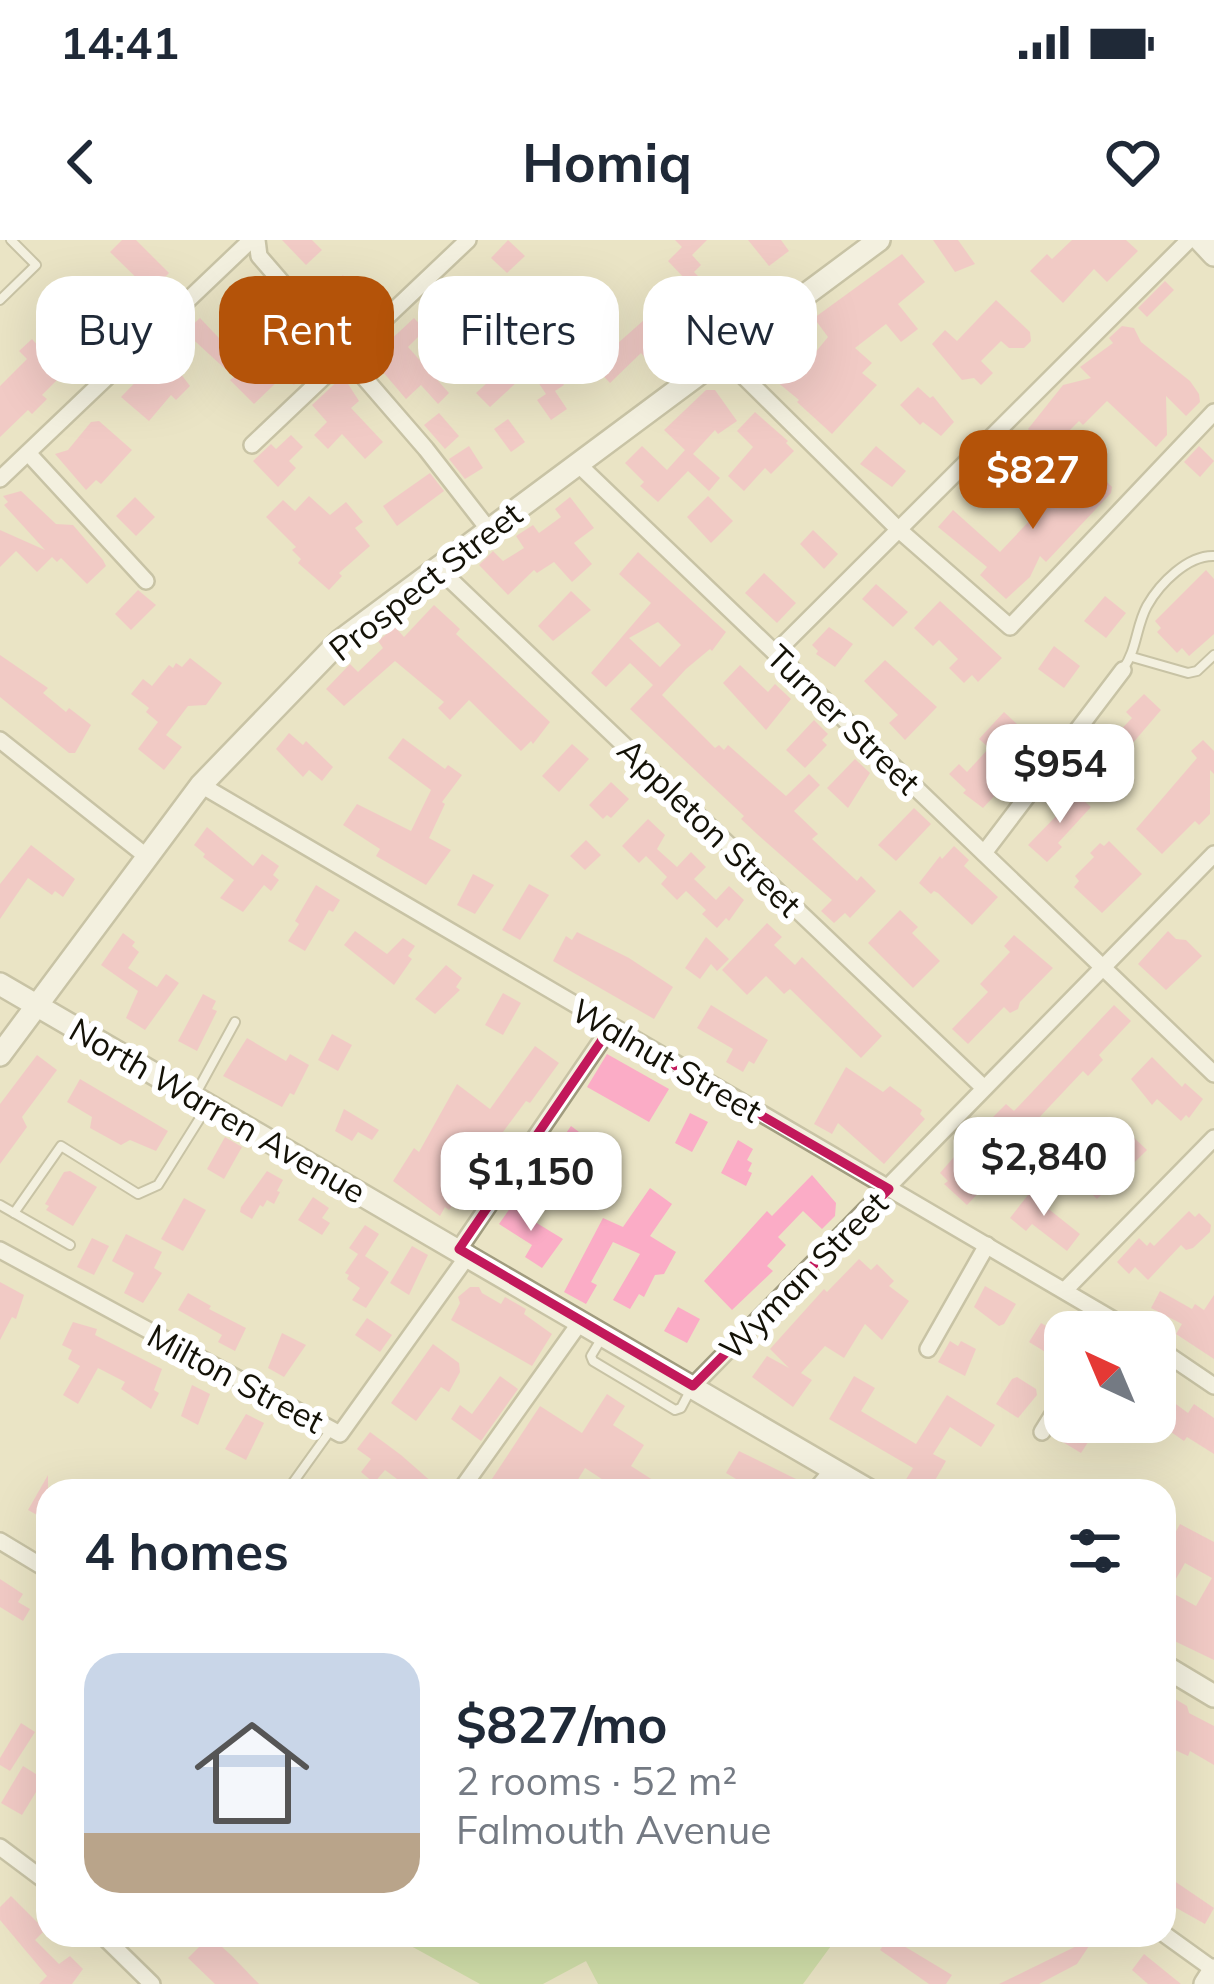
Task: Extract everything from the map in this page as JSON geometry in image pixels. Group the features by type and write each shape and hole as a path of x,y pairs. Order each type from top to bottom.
{"street":[{"path":"0,479 254,240 259,256 276,276"},
{"path":"394,310 468,240"},
{"name":"Prospect Street","path":"817,286 879,240"},
{"path":"775,653 1190,240"},
{"path":"1200,240 1214,255"},
{"path":"252,445 316,384"},
{"path":"370,384 488,530"},
{"name":"Prospect Street","path":"0,1055 201,784 340,641 685,384"},
{"path":"751,384 898,530 1010,627 1214,412"},
{"path":"28,453 146,581"},
{"name":"Turner Street","path":"578,464 1214,1073"},
{"name":"Appleton Street","path":"436,566 984,1088"},
{"path":"984,853 1127,664"},
{"path":"0,740 146,856"},
{"name":"Walnut Street","path":"201,784 610,1028 1066,1289 1092,1311"},
{"name":"Wyman Street","path":"693,1386 1214,854"},
{"name":"North Warren Avenue","path":"0,984 850,1479"},
{"path":"464,1251 610,1028"},
{"path":"1066,1289 1214,1138"},
{"path":"928,1349 987,1245"},
{"name":"Milton Street","path":"0,1250 340,1434 464,1251"},
{"path":"469,1479 581,1321"},
{"path":"1176,1360 1214,1386"},
{"path":"825,1479 833,1469"},
{"path":"0,1541 36,1563"},
{"path":"1176,1673 1214,1696"},
{"path":"1,1849 36,1874"},
{"path":"1176,1943 1214,1970 1205,1984"},
{"path":"114,1947 152,1984"}],"lane":[{"path":"0,300 36,266 11,240"},
{"path":"1214,556 1188,561 1148,604 1127,664 1188,673 1214,655"},
{"path":"14,1213 61,1146 138,1195 158,1185 235,1022"},
{"path":"0,1204 70,1245"},
{"path":"296,1479 331,1430"}],"highlighted area":[{"path":"610,1028 889,1189 693,1386 459,1249"}],"green space":[{"path":"413,1947 830,1947 803,1984 598,1984 586,1961 543,1984 480,1984"}],"building":[{"path":"122,240 136,240 169,273 135,276 110,252"},
{"path":"282,240 312,240 322,250 306,265"},
{"path":"508,240 525,256 507,273 491,258"},
{"path":"675,240 707,240 692,255 701,265 694,272 698,276 682,276 668,261 682,247"},
{"path":"748,240 781,240 789,251 769,266"},
{"path":"933,240 958,240 975,264 955,272"},
{"path":"1072,240 1126,240 1138,251 1107,282 1094,269 1063,303 1030,271"},
{"path":"902,254 925,282 898,304 918,329 901,342 886,324 855,348 872,363 862,373 877,385 832,434 780,384 817,384 817,350 828,337 817,316"},
{"path":"1165,281 1174,290 1147,317 1138,308"},
{"path":"996,300 1030,332 1031,341 1024,348 1009,348 1001,341 981,361 993,373 981,385 974,378 962,380 932,344 945,330 957,341"},
{"path":"200,318 219,338 219,363 195,341 195,323"},
{"path":"414,318 418,322 418,337 408,347 418,358 418,384 441,384 449,393 438,404 421,385 406,399 393,384 394,337"},
{"path":"643,321 643,355 619,374 619,342"},
{"path":"1122,326 1134,328 1141,342 1190,381 1200,402 1186,416 1166,396 1167,435 1156,447 1107,401 1083,425 1079,421 1036,464 1040,469 1026,483 997,455 1034,435 1028,429 1063,385 1091,378 1080,367 1113,343 1109,338"},
{"path":"32,339 36,384 53,384 42,395 47,399 32,414 28,410 0,437 0,386 27,359 19,351"},
{"path":"134,384 190,386 176,400 171,395 149,421 121,397"},
{"path":"234,384 275,384 254,404"},
{"path":"334,384 348,384 359,401 351,408 383,442 365,459 342,434 328,449 314,435 327,422 312,405"},
{"path":"486,384 515,384 490,407 476,393"},
{"path":"539,384 564,385 555,391 567,409 551,420 537,400 546,394"},
{"path":"918,387 933,396 954,422 941,436 923,422 920,425 900,405"},
{"path":"706,390 715,390 737,421 718,434 715,430 693,454 720,478 709,491 688,471 658,502 625,463 642,446 667,470 685,450 664,430"},
{"path":"755,412 794,451 771,474 765,468 744,491 728,476 753,447 737,431"},
{"path":"439,413 459,436 445,449 424,425"},
{"path":"508,419 525,442 511,452 494,429"},
{"path":"99,421 132,450 101,484 96,480 86,490 55,454 68,450 91,422"},
{"path":"291,435 303,447 289,461 296,468 278,487 253,461 271,444 276,449"},
{"path":"469,446 483,468 465,479 449,459"},
{"path":"876,446 906,471 892,487 860,464"},
{"path":"1199,446 1214,461 1200,477 1184,462"},
{"path":"1086,461 1112,487 1111,493 1046,562 1040,556 1030,577 1006,599 980,575 987,567 938,527 953,510 1000,552"},
{"path":"430,473 444,491 397,526 383,506"},
{"path":"21,491 56,524 73,525 103,560 106,566 87,584 61,558 57,562 52,557 37,572 16,551 0,567 0,530 45,550 4,505 8,502 3,496"},
{"path":"309,496 330,515 346,502 363,522 355,528 370,546 339,573 342,576 329,590 298,563 301,559 292,550 296,547 266,517 283,500 295,511"},
{"path":"708,496 733,521 711,543 687,517"},
{"path":"135,497 155,517 136,536 116,516"},
{"path":"570,497 594,528 574,543 592,564 572,582 554,562 537,573 534,570 508,595 479,565 493,551 503,561 524,548 516,536 533,525 539,533 561,517 555,509"},
{"path":"813,530 838,554 824,569 800,544"},
{"path":"638,552 726,632 712,651 686,669 662,695 715,748 719,745 724,750 728,745 786,796 809,774 820,785 794,811 818,834 812,839 857,881 861,876 876,891 850,918 845,913 834,923 821,911 832,900 741,819 744,816 630,709 653,685 630,663 606,687 591,673 651,603 619,574","holes":["658,622 681,645 660,667 629,638"]},
{"path":"1206,570 1214,579 1214,634 1189,656 1182,648 1177,653 1157,632 1161,628 1155,621"},
{"path":"764,573 796,603 777,623 745,593"},
{"path":"876,584 908,612 893,627 862,599"},
{"path":"138,590 156,605 131,630 115,614"},
{"path":"571,591 591,610 553,641 538,626"},
{"path":"1105,596 1126,613 1106,638 1084,621"},
{"path":"940,601 1002,658 978,682 972,675 964,683 949,668 958,659 939,640 933,646 914,628"},
{"path":"434,605 460,629 456,634 550,722 533,744 521,751 469,700 450,720 438,708 444,702 395,661 344,706 326,689 350,664 358,672 383,648 378,641 395,627 404,637"},
{"path":"829,627 853,644 835,667 816,654 812,645"},
{"path":"1054,646 1080,666 1064,688 1038,669"},
{"path":"0,655 48,688 43,693 66,712 69,708 91,725 75,753 0,697"},
{"path":"190,658 222,683 206,705 188,706 166,735 182,747 164,770 138,749 158,722 131,694 143,679 152,686 169,665 182,667"},
{"path":"885,660 937,707 905,740 889,723 898,715 864,681"},
{"path":"740,665 768,692 775,684 791,699 766,730 723,683"},
{"path":"1144,694 1161,710 1105,782 1086,766 1132,718 1126,712"},
{"path":"1004,712 1019,726 1015,731 1030,751 983,808 949,774 959,764 967,772 989,748 979,739"},
{"path":"814,720 828,734 822,740 827,745 805,768 786,750"},
{"path":"289,733 303,745 306,741 333,767 322,781 309,770 303,777 276,749"},
{"path":"403,738 445,769 448,765 462,775 442,802 429,838 451,850 426,885 376,856 380,849 343,825 357,804 411,831 431,790 388,758"},
{"path":"1203,740 1214,751 1210,814 1199,825 1195,821 1162,854 1136,829 1197,758 1191,751"},
{"path":"572,744 589,759 559,792 542,776"},
{"path":"855,759 870,773 848,808 827,788"},
{"path":"611,782 629,799 611,818 603,819 589,805"},
{"path":"1072,790 1091,807 1047,862 1028,845 1061,811 1056,806"},
{"path":"914,808 931,824 896,861 878,845"},
{"path":"648,819 665,835 657,849 677,867 691,852 706,867 694,879 716,900 729,886 744,900 729,921 726,918 717,928 686,891 677,900 661,884 667,877 646,856 639,863 622,846"},
{"path":"207,827 253,866 262,854 279,866 273,875 279,880 271,891 264,885 243,912 220,898 234,880 194,845"},
{"path":"586,840 601,855 585,870 570,856"},
{"path":"1109,841 1142,874 1102,913 1074,887 1079,881 1075,876 1094,857 1090,853"},
{"path":"31,845 75,879 63,897 28,878 0,919 0,884"},
{"path":"954,846 969,860 964,866 998,897 972,925 938,893 931,894 919,883"},
{"path":"473,874 494,885 475,914 457,905"},
{"path":"529,884 549,895 520,940 502,930"},
{"path":"316,885 340,900 305,951 288,941"},
{"path":"900,910 918,927 912,933 940,961 913,988 868,943"},
{"path":"767,923 782,937 774,945 795,965 802,957 882,1036 861,1058 790,989 784,994 766,976 747,995 722,970"},
{"path":"355,931 387,954 403,938 415,946 394,985 344,945"},
{"path":"1168,931 1202,956 1166,990 1138,964"},
{"path":"577,932 673,987 654,1019 553,961 566,936 572,940"},
{"path":"123,933 139,952 128,968 157,987 166,974 179,983 145,1030 126,1018 138,991 101,965"},
{"path":"1014,935 1053,968 1018,1009 1010,1013 1004,1007 968,1044 952,1029 988,992 980,984 1010,952 1004,946"},
{"path":"706,937 729,959 717,971 711,964 700,979 685,968"},
{"path":"446,965 462,978 456,987 460,990 435,1014 415,999"},
{"path":"503,993 521,1003 503,1035 485,1025"},
{"path":"203,994 216,1001 212,1009 217,1011 197,1051 178,1041"},
{"path":"711,1005 768,1040 754,1064 749,1061 743,1072 726,1062 733,1049 697,1028"},
{"path":"1114,1005 1131,1021 1099,1055 1103,1060 1088,1076 1083,1071 1034,1123 1039,1128 1023,1145 993,1117 1006,1104 1014,1111"},
{"path":"332,1034 352,1045 338,1071 318,1060"},
{"path":"247,1038 286,1061 290,1054 309,1065 294,1095 290,1093 282,1107 223,1076"},
{"path":"535,1046 559,1063 500,1136 495,1133 453,1195 457,1198 449,1210 445,1207 440,1216 393,1181 414,1148 419,1152 457,1084 490,1109"},
{"path":"607,1054 669,1089 649,1122 587,1087"},
{"path":"37,1055 57,1070 22,1117 27,1127 0,1164 0,1104"},
{"path":"1152,1057 1182,1087 1185,1083 1203,1099 1189,1118 1186,1115 1181,1121 1157,1099 1152,1105 1131,1079"},
{"path":"846,1067 883,1092 890,1086 922,1110 925,1119 884,1164 838,1123 832,1134 814,1124"},
{"path":"80,1079 168,1131 156,1151 130,1140 121,1145 90,1128 92,1117 67,1102"},
{"path":"344,1109 379,1130 372,1140 358,1132 352,1141 335,1131"},
{"path":"690,1113 708,1122 692,1152 675,1143"},
{"path":"571,1126 595,1144 565,1188 540,1171"},
{"path":"1131,1135 1147,1150 1097,1199 1082,1185"},
{"path":"225,1137 242,1147 224,1179 207,1169"},
{"path":"738,1140 753,1149 747,1160 752,1173 746,1186 721,1173"},
{"path":"1021,1153 1037,1168 1021,1184 1005,1169"},
{"path":"954,1157 985,1186 967,1205 944,1184 948,1181 940,1173"},
{"path":"267,1171 283,1180 280,1192 274,1204 267,1200 260,1205 252,1219 240,1212 241,1207"},
{"path":"64,1172 97,1187 73,1226 46,1210 49,1206 45,1204"},
{"path":"812,1175 836,1203 835,1216 822,1229 803,1211 778,1237 786,1245 767,1266 773,1271 732,1310 704,1281 767,1211 772,1216"},
{"path":"1035,1186 1052,1199 1046,1207 1080,1234 1067,1251 1032,1224 1026,1231 1010,1218"},
{"path":"650,1188 672,1204 650,1236 676,1252 664,1274 655,1275 644,1297 639,1294 630,1309 613,1300 640,1254 613,1242 591,1282 597,1285 586,1304 564,1292 603,1218 623,1227"},
{"path":"313,1197 329,1208 322,1218 330,1223 322,1235 298,1220"},
{"path":"184,1198 206,1210 183,1251 161,1239"},
{"path":"515,1201 534,1214 530,1219 563,1239 542,1268 525,1257 532,1245 499,1224"},
{"path":"1189,1211 1195,1217 1199,1213 1211,1225 1210,1232 1193,1248 1186,1250 1181,1245 1148,1280 1135,1267 1129,1274 1117,1262 1139,1238 1154,1246"},
{"path":"365,1225 379,1234 365,1256 389,1272 366,1308 352,1300 360,1288 345,1273 358,1254 349,1248"},
{"path":"126,1234 162,1252 154,1268 162,1273 143,1303 124,1293 134,1273 112,1261"},
{"path":"92,1238 109,1246 94,1275 77,1267"},
{"path":"412,1246 428,1255 409,1295 390,1283"},
{"path":"859,1259 871,1270 877,1264 894,1281 889,1286 909,1301 882,1340 865,1324 844,1358 825,1346 801,1373 812,1380 793,1407 752,1377 767,1356 789,1368 770,1349 824,1289 827,1292"},
{"path":"0,1282 24,1295 16,1319 12,1317 0,1340"},
{"path":"985,1286 1016,1304 1004,1324 999,1326 974,1307"},
{"path":"470,1287 479,1287 501,1304 505,1297 526,1309 524,1314 552,1334 532,1366 451,1320 460,1303 458,1297"},
{"path":"1160,1291 1192,1309 1195,1304 1204,1310 1214,1295 1214,1359 1176,1334 1182,1324 1176,1321 1176,1311 1151,1308"},
{"path":"188,1293 246,1328 235,1351 218,1342 222,1335 178,1310"},
{"path":"678,1307 700,1319 687,1343 664,1331"},
{"path":"367,1318 392,1335 380,1352 355,1335"},
{"path":"73,1322 97,1329 95,1335 162,1369 151,1409 121,1389 125,1382 98,1368 78,1404 63,1395 80,1366 68,1359 72,1350 62,1345"},
{"path":"1041,1323 1044,1325 1044,1351 1029,1342"},
{"path":"282,1333 306,1345 284,1377 268,1368"},
{"path":"950,1341 976,1349 965,1376 938,1362"},
{"path":"433,1344 459,1363 460,1372 449,1392 441,1387 416,1421 391,1403"},
{"path":"500,1376 518,1389 481,1441 451,1419 460,1405 472,1414"},
{"path":"854,1376 875,1388 861,1411 916,1444 947,1395 995,1425 981,1447 950,1427 933,1454 946,1461 936,1479 906,1479 913,1468 829,1419"},
{"path":"1017,1377 1036,1389 1037,1395 1018,1418 996,1404"},
{"path":"192,1385 210,1394 198,1425 181,1416"},
{"path":"607,1394 625,1406 613,1425 644,1445 631,1466 651,1479 602,1479 585,1468 578,1479 492,1479 540,1406 582,1433"},
{"path":"1176,1404 1188,1413 1194,1404 1214,1418 1214,1454 1187,1437 1184,1441 1176,1435"},
{"path":"246,1414 264,1423 246,1460 225,1449"},
{"path":"370,1432 428,1479 397,1479 385,1470 377,1479 369,1479 361,1472 371,1459 357,1449"},
{"path":"1064,1443 1087,1443 1081,1453"},
{"path":"739,1451 796,1479 736,1479 726,1473"},
{"path":"1180,1524 1214,1542 1214,1660 1176,1642 1176,1595 1196,1606 1212,1578 1185,1563 1176,1579"},
{"path":"0,1579 23,1594 18,1602 30,1609 23,1621 0,1607"},
{"path":"1176,1700 1189,1713 1214,1726 1214,1765 1190,1751 1188,1756 1176,1750"},
{"path":"21,1723 35,1732 10,1771 0,1765 0,1758"},
{"path":"23,1766 36,1774 36,1792 22,1815 1,1803"},
{"path":"1176,1882 1214,1908 1205,1924 1176,1908"},
{"path":"11,1896 36,1921 36,1947 59,1964 70,1956 83,1969 72,1984 39,1984 47,1976 0,1920 0,1907"},
{"path":"199,1947 222,1947 259,1984 215,1984 188,1958"},
{"path":"906,1947 952,1975 946,1984 929,1984 880,1950"},
{"path":"1075,1947 1088,1947 1077,1964 1039,1984 999,1984"},
{"path":"1144,1954 1181,1984 1148,1984 1132,1970"}]}
